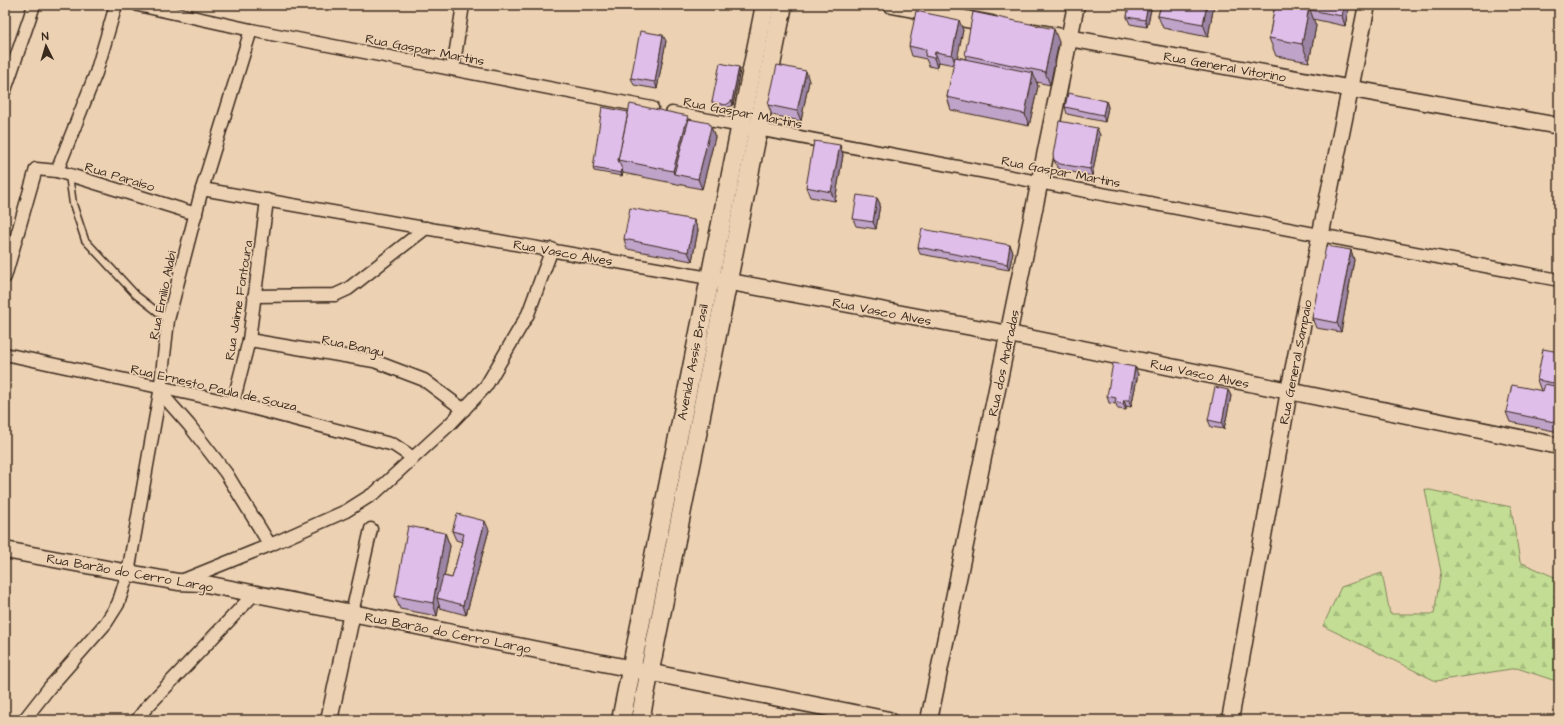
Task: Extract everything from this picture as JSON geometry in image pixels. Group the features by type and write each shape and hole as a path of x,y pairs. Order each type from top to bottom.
{"main road":[{"name":"Avenida Assis Brasil","path":"621,720 765,5"},
{"name":"Avenida Assis Brasil","path":"640,720 784,5"},
{"path":"728,187 746,191"},
{"path":"664,507 682,510"}],"street":[{"path":"5,90 34,5"},
{"path":"56,171 96,73 116,5"},
{"name":"Rua Gaspar Martins","path":"138,5 251,30 758,130 1040,181 1559,280"},
{"path":"453,69 463,5"},
{"name":"Rua General Vitorino","path":"892,5 1069,39 1559,126"},
{"name":"Rua dos Andradas","path":"929,720 1010,334 1076,5"},
{"name":"Rua General Sampaio","path":"1230,720 1289,391 1367,5"},
{"name":"Rua Emilio Alabi","path":"24,720 49,688 106,623 118,604 128,573 160,390 168,320 202,189 251,30"},
{"name":"Rua Paraíso","path":"5,277 36,169 56,171 196,214"},
{"name":"Rua Vasco Alves","path":"202,189 709,278 1010,334 1559,446"},
{"name":"Rua Jaime Fontoura","path":"233,403 249,340 267,200"},
{"path":"254,296 335,295 348,289 426,228"},
{"path":"178,582 270,545 346,511 376,492 464,410 486,386 528,314 552,250"},
{"name":"Rua Bangu","path":"249,340 374,361 424,380 464,410"},
{"name":"Rua Ernesto Paula de Souza","path":"5,354 160,390 233,403 394,445 412,457"},
{"path":"160,390 226,473 270,545"},
{"path":"329,720 371,529"},
{"name":"Rua Barão do Cerro Largo","path":"5,550 178,582 201,583 632,670 890,720"},
{"path":"137,720 146,708 254,594"}],"lane":[{"path":"70,175 73,204 85,240 136,295 168,320"}],"green space":[{"path":"1425,489 1511,507 1520,562 1559,579 1559,679 1556,681 1517,668 1436,681 1323,626 1341,587 1382,573 1390,614 1434,614 1441,572"}],"building":[{"path":"1129,5 1148,5 1145,20 1127,17"},
{"path":"1161,5 1207,5 1203,24 1158,16"},
{"path":"1275,5 1297,5 1309,7 1302,44 1269,38"},
{"path":"1297,5 1344,5 1342,16 1310,10 1309,7"},
{"path":"916,11 959,20 952,55 935,52 934,58 925,56 926,50 909,46"},
{"path":"973,12 1054,29 1045,72 965,55"},
{"path":"640,31 663,35 655,82 631,78"},
{"path":"955,57 1033,73 1025,114 947,97"},
{"path":"720,63 739,67 732,101 726,105 712,102"},
{"path":"777,65 806,71 797,111 768,105"},
{"path":"1068,93 1106,101 1103,115 1065,107"},
{"path":"630,104 688,116 673,171 618,160"},
{"path":"602,107 628,112 618,160 622,169 621,173 593,168"},
{"path":"689,119 709,123 711,127 698,179 674,174"},
{"path":"1059,121 1097,128 1090,169 1060,164 1054,160 1053,155"},
{"path":"814,141 840,145 831,192 806,187"},
{"path":"857,195 877,198 873,222 853,219"},
{"path":"630,208 694,220 688,252 624,239"},
{"path":"922,229 1010,245 1007,264 918,247"},
{"path":"1326,246 1351,250 1337,323 1312,318"},
{"path":"1543,349 1559,352 1559,384 1537,380"},
{"path":"1113,363 1135,367 1129,400 1124,400 1123,404 1115,402 1116,398 1107,396"},
{"path":"1545,384 1559,387 1559,423 1506,412 1512,385 1543,391"},
{"path":"1215,387 1228,390 1222,423 1208,420"},
{"path":"457,514 485,521 463,605 437,598 443,576 452,578 464,534 452,531"},
{"path":"408,526 445,533 433,603 395,596"}]}
